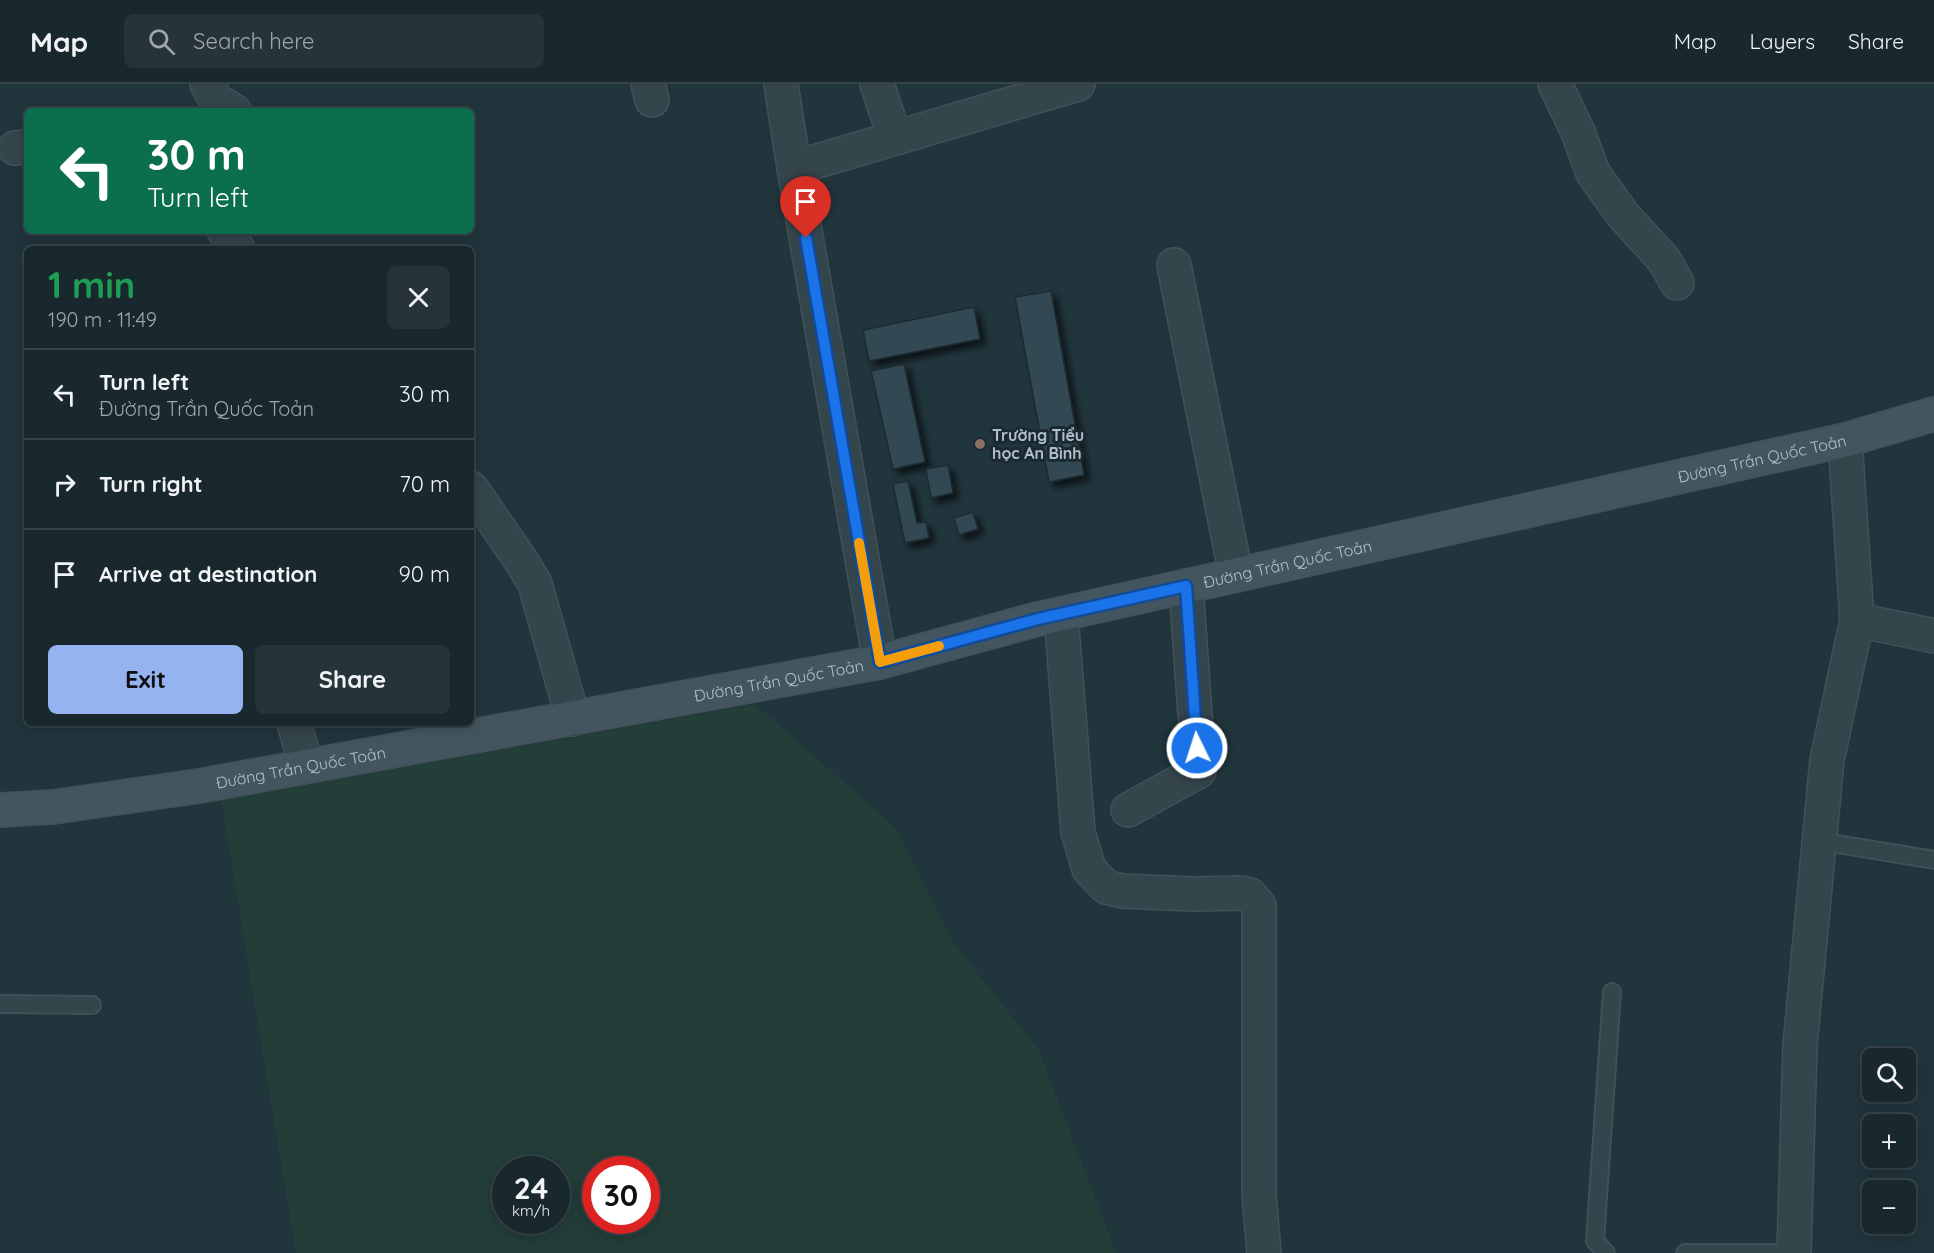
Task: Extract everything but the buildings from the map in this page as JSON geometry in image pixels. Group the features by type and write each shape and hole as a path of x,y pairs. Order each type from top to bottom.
{"main road":[{"name":"Đường Trần Quốc Toản","path":"0,810 53,807 165,791 880,662 1061,614 1845,440 1934,414"}],"street":[{"path":"207,84 216,100 229,108"},
{"path":"781,84 880,662"},
{"path":"877,84 895,138"},
{"path":"794,168 1078,84"},
{"path":"1555,84 1578,132 1593,173 1623,215 1664,260 1677,283"},
{"path":"226,234 236,246"},
{"path":"1174,265 1236,575"},
{"path":"1794,1253 1800,1045 1827,760 1857,620 1845,440"},
{"path":"474,492 535,584 573,719"},
{"path":"1128,810 1199,771 1186,586"},
{"path":"1061,614 1078,832 1089,869 1106,887 1114,889 1152,893 1242,893 1250,896 1259,906 1259,1194 1264,1253"},
{"path":"1857,620 1934,636"},
{"path":"295,726 306,765"}],"lane":[{"path":"1819,841 1934,860"},
{"path":"1606,1253 1595,1241 1612,992"},
{"path":"0,1004 92,1005"},
{"path":"1685,1253 1809,1253"}],"green space":[{"path":"755,704 896,828 952,941 1039,1050 1116,1253 296,1253 221,800"}],"slow traffic":[{"path":"859,543 880,662 939,646"}],"place":[{"name":"Trường Tiểu học An Bình","path":"980,444"}],"route":[{"path":"806,238 880,662 1038,619 1186,586 1197,748"}]}
